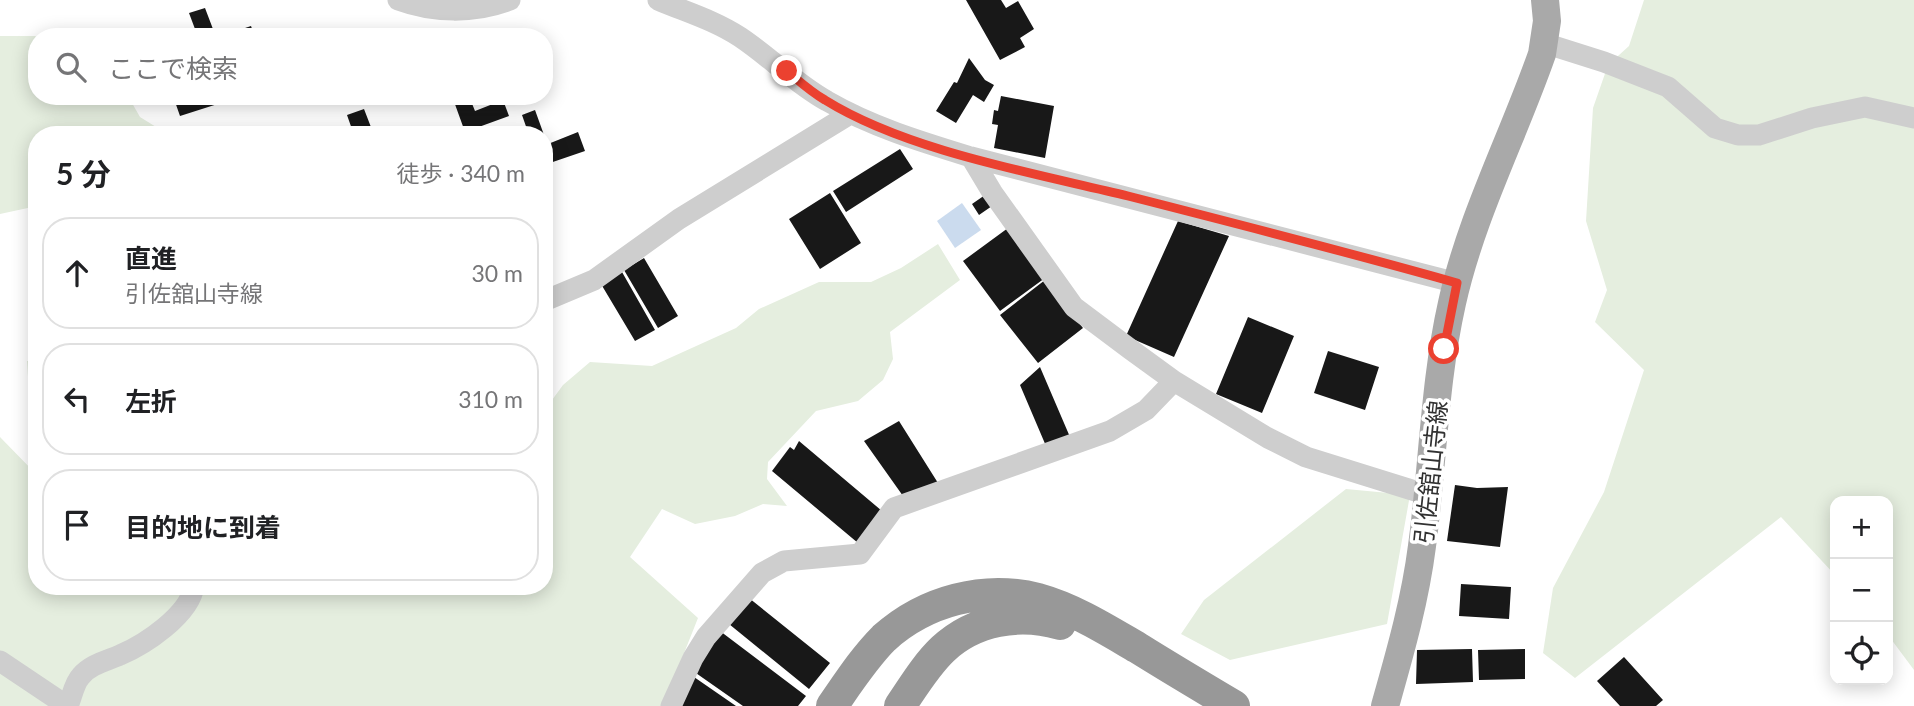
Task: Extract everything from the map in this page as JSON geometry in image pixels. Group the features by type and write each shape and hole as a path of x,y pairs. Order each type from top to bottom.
{"highway":[{"path":"832,706 872,651 899,626 922,612 947,602 1001,594 1037,599 1072,612 1118,636 1234,706"},
{"path":"900,706 933,660 954,640 966,632 993,622 1022,618 1053,622 1085,633 1208,706"}],"main road":[{"name":"引佐舘山寺線","path":"1385,706 1415,593 1444,349 1457,283 1471,237 1537,69 1547,22 1545,0"}],"street":[{"path":"398,0 432,10 465,10 510,0"},
{"path":"658,0 716,23 750,44 823,99 850,114 916,140 971,157 1457,283"},
{"path":"1544,43 1604,62 1668,87 1715,128 1738,135 1759,135 1812,118 1866,107 1914,118"},
{"path":"553,297 594,281 680,219 850,114"},
{"path":"971,157 992,192 1074,307 1174,381 1268,438 1306,457 1428,495"},
{"path":"671,706 706,637 762,572 785,561 860,554 894,508 1110,431 1146,410 1174,381"},
{"path":"0,660 67,706 80,676 103,661 141,645 183,610 190,595"}],"green space":[{"path":"1644,0 1914,0 1914,670 1893,642 1893,496 1830,496 1830,570 1781,517 1575,678 1543,653 1553,588 1604,492 1644,370 1595,322 1607,290 1586,221 1593,108 1608,65 1629,46"},
{"path":"0,36 28,36 28,105 133,105 140,117 154,126 28,126 28,208 0,214"},
{"path":"938,244 960,280 890,332 893,359 883,380 858,401 816,411 768,462 767,479 787,506 763,504 735,516 695,524 662,509 630,557 698,618 663,706 0,706 0,437 28,466 28,595 553,595 553,399 563,385 590,362 652,366 736,328 759,309 819,282 871,282 901,268"},
{"path":"1346,489 1410,495 1387,624 1230,660 1181,634 1204,600"}],"water":[{"path":"962,203 981,230 955,248 937,221"}],"building":[{"path":"966,0 1001,0 1006,8 1018,1 1034,29 1020,38 1025,47 1000,60"},
{"path":"205,8 213,28 195,28 189,13"},
{"path":"969,58 985,80 994,85 984,102 973,95 956,123 936,111 954,82 957,83"},
{"path":"1001,96 1054,106 1045,158 994,148 998,125 992,124 994,110 998,111"},
{"path":"176,105 214,105 180,116"},
{"path":"455,105 473,105 475,111 490,105 505,105 509,116 482,126 463,126"},
{"path":"364,109 371,126 351,126 347,115"},
{"path":"535,110 541,126 526,126 522,115"},
{"path":"578,132 585,151 553,162 553,142"},
{"path":"900,149 913,169 846,212 833,191"},
{"path":"830,193 861,243 820,269 789,219"},
{"path":"985,195 992,206 979,215 972,204"},
{"path":"1178,221 1229,236 1174,357 1126,336"},
{"path":"1008,228 1045,278 1000,311 963,261"},
{"path":"644,258 678,316 658,328 624,270"},
{"path":"622,272 655,330 635,341 601,284"},
{"path":"1045,280 1083,328 1038,363 1000,315"},
{"path":"1248,317 1294,336 1262,413 1216,394"},
{"path":"1328,351 1379,367 1365,410 1314,393"},
{"path":"1040,367 1070,437 1046,446 1020,385"},
{"path":"899,421 938,483 903,496 864,441"},
{"path":"799,441 882,511 858,543 772,471 790,447 794,450"},
{"path":"1455,485 1477,488 1508,487 1500,547 1447,541"},
{"path":"1461,584 1511,587 1509,619 1459,616"},
{"path":"749,598 830,663 809,689 729,624"},
{"path":"720,631 806,696 798,706 743,706 693,671"},
{"path":"1472,649 1473,682 1416,684 1417,650"},
{"path":"1525,649 1525,679 1479,680 1478,650"},
{"path":"1624,657 1663,700 1656,706 1620,706 1597,681"},
{"path":"694,677 736,706 681,706"}],"route":[{"path":"787,71 823,99 850,114 916,140 971,157 1457,283 1444,349"}]}
